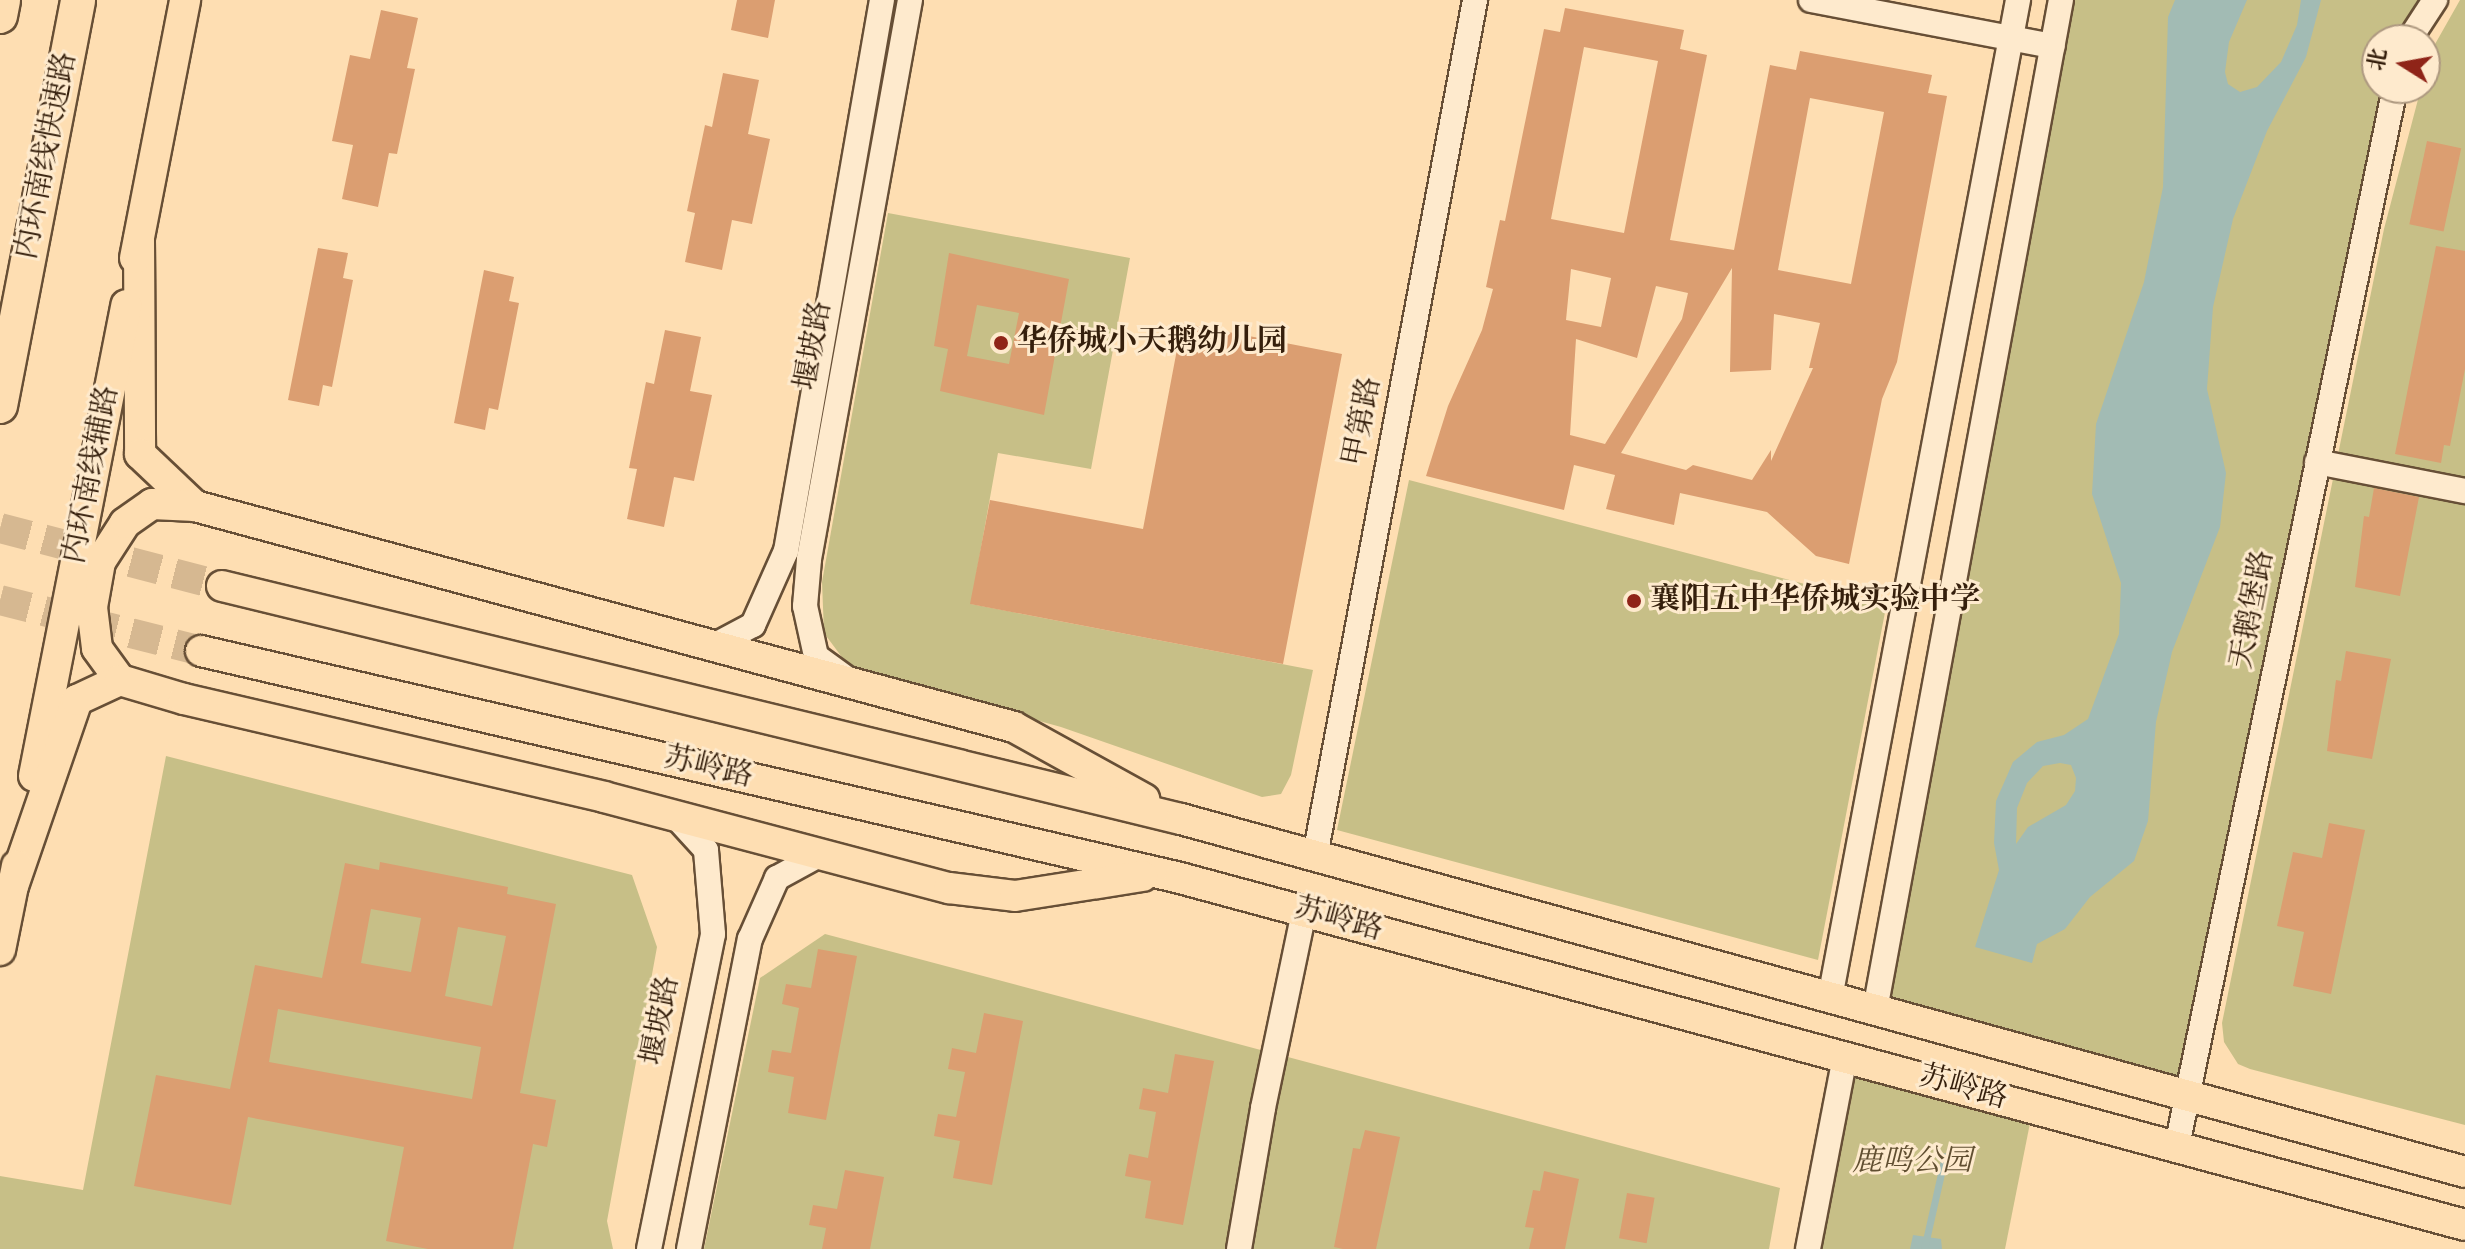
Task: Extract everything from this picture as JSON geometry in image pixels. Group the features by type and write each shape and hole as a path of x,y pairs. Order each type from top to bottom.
{"highway":[{"path":"0,16 3,0"},
{"name":"内环南线快速路","path":"0,406 78,0"}],"main road":[{"name":"内环南线辅路","path":"0,950 185,0"},
{"path":"139,239 140,454 195,506"},
{"path":"1180,878 1147,875 1015,896 949,888 675,816 184,699 120,680 97,648 92,607 100,562 125,523 152,504 195,506 1014,727 1181,819"},
{"name":"苏岭路","path":"222,586 1181,819 2465,1172"},
{"name":"苏岭路","path":"201,651 1180,878 2465,1225"},
{"path":"13,886 77,700 120,680"}],"street":[{"name":"堰坡路","path":"715,645 753,625 786,551 882,0"},
{"name":"堰坡路","path":"854,684 816,656 805,606 809,559 910,0"},
{"name":"甲第路","path":"1315,856 1475,0"},
{"path":"1811,0 2053,46"},
{"path":"1830,998 2018,0"},
{"path":"1875,1010 2061,0"},
{"path":"2419,24 2435,0"},
{"name":"天鹅堡路","path":"2177,1146 2392,104"},
{"path":"2317,462 2465,491"},
{"name":"堰坡路","path":"649,1249 713,934 706,850 675,816"},
{"path":"689,1249 750,939 777,878 821,854"},
{"path":"1239,1249 1263,1108 1304,912"},
{"path":"1808,1249 1845,1057"}],"green space":[{"path":"2061,0 2435,0 2419,24 2361,24 2361,104 2392,104 2187,1096 1875,1010"},
{"path":"2460,0 2465,0 2465,1125 2238,1064 2224,1042 2222,1023 2384,229 2417,104 2441,104 2441,34"},
{"path":"888,213 1130,258 1091,469 998,453 971,604 1313,670 1291,775 1281,794 1262,797 1061,727 873,675 847,664 824,633 822,582"},
{"path":"1409,480 1866,600 1887,602 1818,960 1337,830"},
{"path":"166,756 632,875 657,947 607,1221 613,1249 0,1249 0,1176 83,1190"},
{"path":"825,934 1780,1188 1769,1249 704,1249 760,978"},
{"name":"鹿鸣公园","path":"1845,1057 2033,1108 2005,1249 1808,1249"}],"water":[{"path":"2175,0 2247,0 2229,42 2225,72 2228,84 2240,92 2257,87 2281,62 2297,25 2301,0 2321,0 2306,57 2267,131 2233,219 2213,307 2207,389 2226,473 2220,527 2172,652 2156,722 2148,821 2134,861 2090,897 2065,929 2037,944 2032,963 1975,947 1999,870 1994,843 1996,801 2013,762 2037,742 2064,735 2088,719 2119,634 2121,583 2092,494 2096,424 2144,282 2163,187 2168,17","holes":["2071,765 2076,778 2075,791 2066,805 2028,827 2016,844 2017,808 2027,783 2043,766"]},
{"path":"1913,1235 1941,1239 1942,1249 1910,1249"}],"building":[{"path":"737,0 775,0 768,38 731,30"},
{"path":"1565,8 1684,30 1680,49 1707,55 1670,240 1734,250 1770,65 1796,70 1800,51 1932,75 1928,93 1947,96 1897,362 1882,399 1849,564 1816,556 1767,512 1680,493 1674,525 1606,509 1615,475 1574,465 1564,510 1426,476 1448,406 1482,330 1493,289 1486,287 1500,220 1505,221 1544,29 1560,32","holes":["1584,47 1658,61 1624,233 1551,219","1810,98 1884,112 1851,284 1778,270","1732,268 1730,372 1771,370 1774,314 1820,323 1809,368 1813,368 1771,461 1771,450 1752,480 1693,465 1686,470 1621,453","1571,269 1611,278 1601,327 1566,320","1656,286 1688,293 1682,319 1605,444 1570,435 1576,339 1637,358"]},
{"path":"381,10 418,18 407,68 415,69 397,154 389,153 378,207 342,199 353,145 332,141 350,55 370,59"},
{"path":"723,73 759,80 748,134 770,139 752,224 732,220 722,270 685,262 695,213 687,211 705,125 712,127"},
{"path":"2427,141 2461,148 2444,231 2409,224"},
{"path":"2436,246 2465,251 2465,369 2450,446 2444,445 2441,463 2395,454"},
{"path":"318,248 348,253 343,278 353,280 332,387 323,385 319,406 288,400"},
{"path":"949,253 1069,279 1044,415 940,391 948,349 934,346","holes":["977,305 1019,313 1009,364 967,356"]},
{"path":"484,270 514,277 509,301 519,303 498,410 489,408 485,430 454,423"},
{"path":"1182,323 1342,354 1283,664 970,604 990,500 1143,529"},
{"path":"665,330 701,337 690,391 712,395 694,481 674,477 664,527 627,519 637,469 629,468 646,382 654,384"},
{"path":"2374,488 2419,497 2400,596 2355,587 2364,516 2369,517"},
{"path":"2346,651 2391,659 2372,759 2327,751 2336,680 2341,681"},
{"path":"2329,823 2365,830 2331,994 2293,986 2304,932 2277,926 2293,852 2322,858"},
{"path":"380,862 508,887 507,894 556,904 520,1093 556,1100 547,1147 533,1144 513,1249 428,1249 386,1241 404,1147 248,1117 231,1205 134,1186 156,1075 230,1089 255,965 322,978 345,863 379,870","holes":["371,909 421,918 411,972 361,963","458,927 506,936 492,1006 445,996","278,1009 481,1047 472,1099 269,1062"]},
{"path":"818,949 857,956 826,1120 788,1113 794,1077 768,1072 772,1050 791,1053 799,1008 782,1004 786,984 811,988"},
{"path":"984,1013 1023,1021 992,1185 953,1178 960,1141 934,1136 938,1114 956,1117 965,1072 948,1069 952,1048 976,1053"},
{"path":"1175,1054 1214,1061 1183,1225 1145,1218 1151,1181 1125,1176 1129,1154 1148,1158 1156,1112 1139,1109 1143,1088 1168,1093"},
{"path":"1365,1130 1400,1137 1376,1249 1334,1247 1353,1148 1360,1149"},
{"path":"845,1170 884,1177 870,1249 822,1249 826,1228 809,1225 813,1205 837,1209"},
{"path":"1544,1171 1579,1179 1565,1249 1529,1249 1534,1228 1525,1227 1533,1190 1540,1191"},
{"path":"1627,1193 1655,1198 1647,1243 1619,1238"}],"waterway":[{"path":"1924,1249 1945,1156"}],"tunnel":[{"path":"0,528 222,586"},
{"path":"0,600 201,651"}],"place":[{"name":"华侨城小天鹅幼儿园","path":"1001,343"},
{"name":"襄阳五中华侨城实验中学","path":"1634,601"}]}
